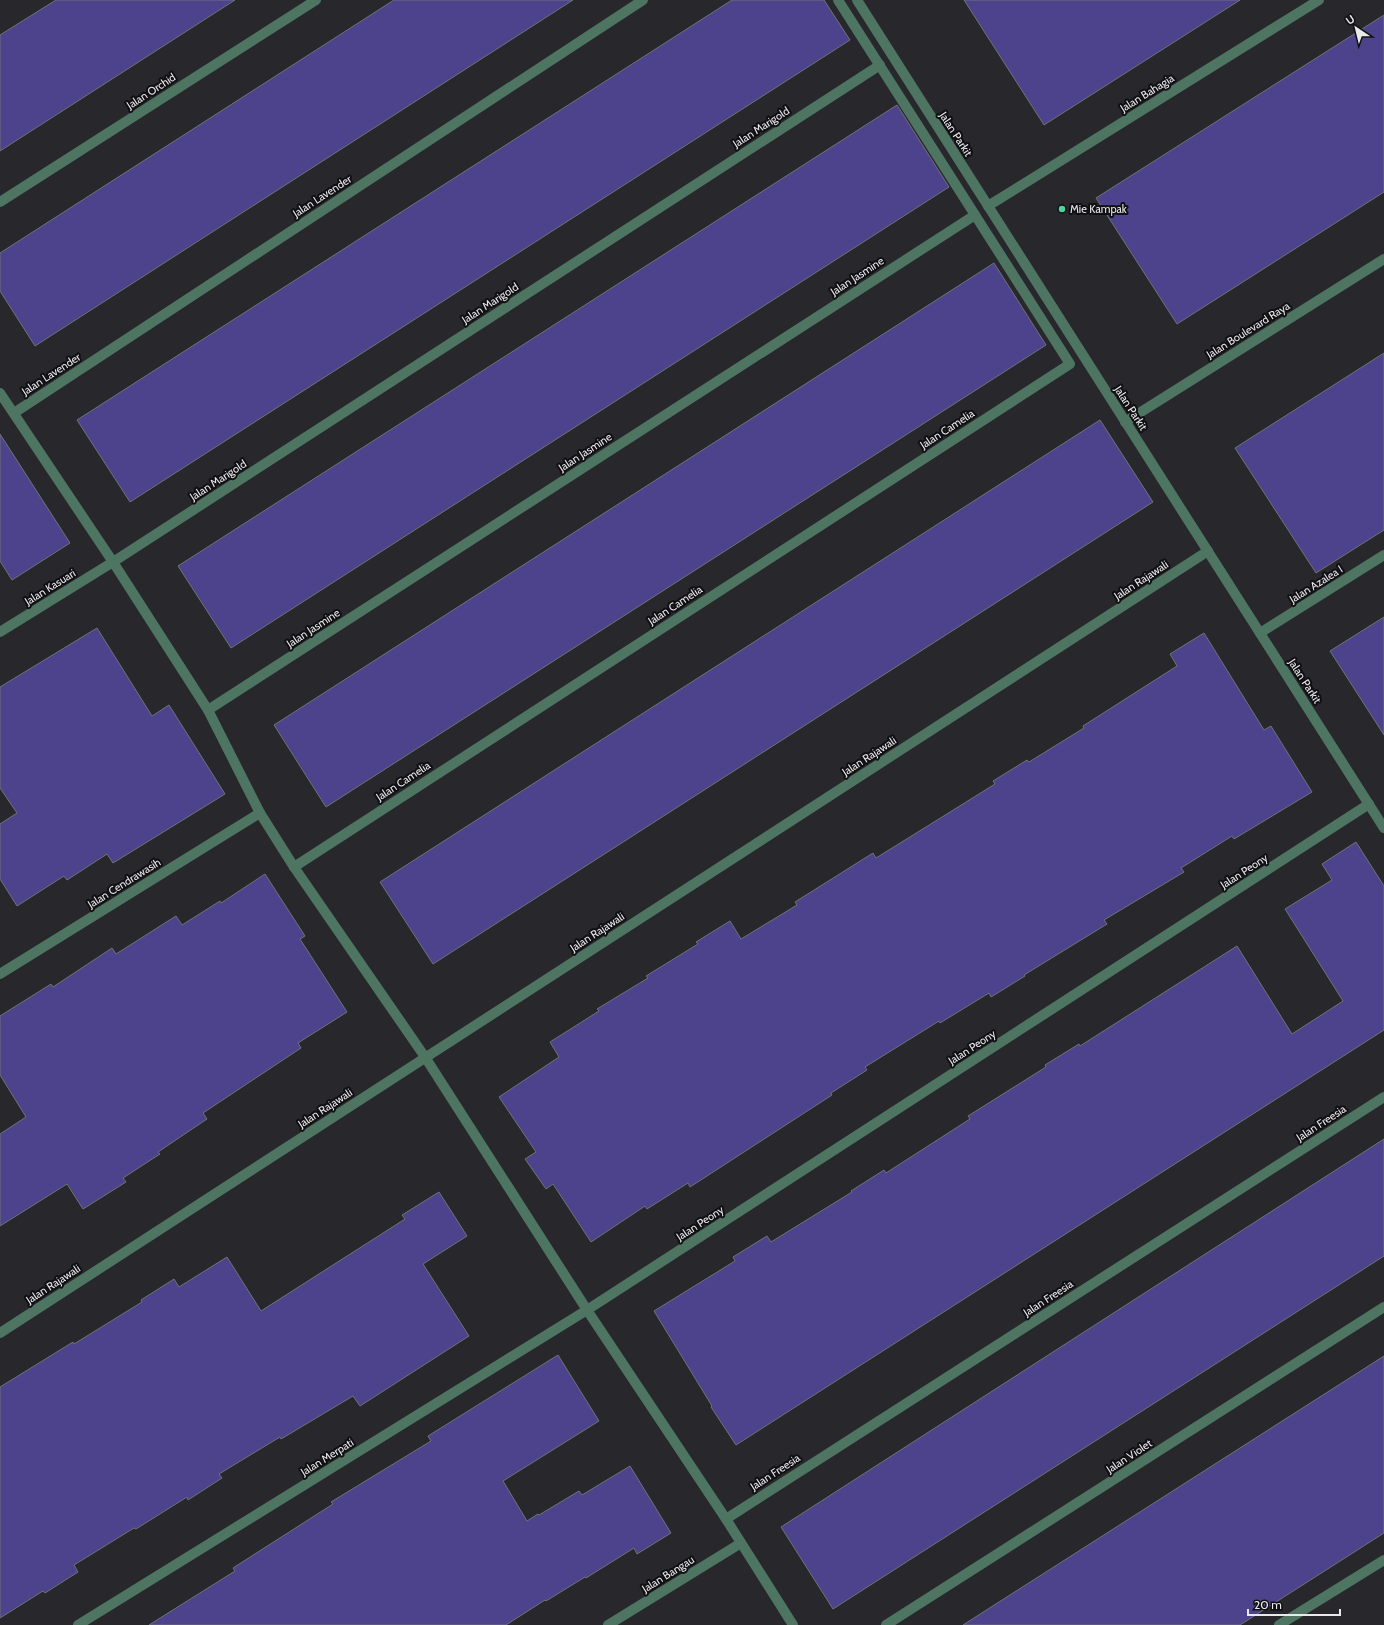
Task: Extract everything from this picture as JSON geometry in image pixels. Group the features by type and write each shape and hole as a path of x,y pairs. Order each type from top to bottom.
{"street":[{"name":"Jalan Orchid","path":"0,202 316,0"},
{"name":"Jalan Lavender","path":"14,413 643,0"},
{"path":"838,0 975,215"},
{"name":"Jalan Parkit","path":"857,0 1384,827"},
{"name":"Jalan Bahagia","path":"988,206 1319,0"},
{"name":"Jalan Marigold","path":"113,562 880,65"},
{"name":"Jalan Camelia","path":"294,867 1070,364 975,215"},
{"name":"Jalan Jasmine","path":"208,710 975,215"},
{"name":"Jalan Boulevard Raya","path":"1126,422 1384,259"},
{"path":"0,393 113,562 208,710 260,813 294,867 425,1057 587,1310 726,1519 793,1625"},
{"name":"Jalan Rajawali","path":"0,1333 1208,551"},
{"name":"Jalan Azalea I","path":"1260,634 1384,555"},
{"name":"Jalan Kasuari","path":"0,632 113,562"},
{"name":"Jalan Peony","path":"587,1310 1369,804"},
{"name":"Jalan Cendrawasih","path":"0,974 260,813"},
{"name":"Jalan Freesia","path":"726,1519 1384,1097"},
{"name":"Jalan Violet","path":"886,1625 1384,1307"},
{"name":"Jalan Merpati","path":"78,1625 587,1310"},
{"name":"Jalan Bangau","path":"608,1625 741,1543"},
{"path":"1279,1625 1384,1560"}],"building":[{"path":"56,0 235,0 0,151 0,35"},
{"path":"394,0 573,0 35,346 0,291 0,253"},
{"path":"732,0 824,0 850,40 130,502 77,420"},
{"path":"964,0 1240,0 1044,125"},
{"path":"1384,15 1384,192 1177,324 1096,198"},
{"path":"897,105 949,187 231,648 178,566"},
{"path":"994,263 1046,345 326,807 274,725"},
{"path":"1384,353 1384,530 1316,573 1235,448"},
{"path":"1100,420 1153,502 433,964 380,882"},
{"path":"0,434 70,543 12,580 0,561"},
{"path":"1384,617 1384,735 1330,651"},
{"path":"97,628 152,716 169,705 225,794 113,863 107,854 67,880 64,876 17,906 0,879 0,824 17,813 0,788 0,687"},
{"path":"1204,633 1264,730 1271,726 1312,792 1234,839 1232,836 1181,868 1184,872 1104,920 1107,924 991,997 989,993 940,1023 939,1021 865,1067 867,1070 831,1093 832,1095 690,1187 688,1183 647,1209 645,1206 591,1242 553,1184 546,1189 525,1159 536,1152 499,1097 559,1057 550,1042 599,1011 597,1009 648,978 646,976 698,944 696,942 730,921 741,939 797,905 795,902 873,853 876,858 995,784 993,781 1027,760 1029,762 1084,728 1083,726 1177,666 1170,654"},
{"path":"1356,842 1384,886 1384,1030 736,1445 711,1407 712,1406 654,1311 735,1261 733,1257 767,1236 771,1242 852,1192 851,1191 884,1170 886,1173 970,1119 968,1116 1046,1067 1045,1065 1079,1044 1080,1046 1237,946 1292,1034 1343,1001 1285,909 1332,880 1322,864"},
{"path":"265,874 305,936 300,939 347,1012 298,1043 301,1048 203,1113 207,1119 158,1152 160,1154 123,1178 126,1182 83,1209 67,1184 0,1226 0,1134 26,1117 0,1075 0,1016 51,984 53,987 112,948 116,954 176,916 182,925 220,901 221,903"},
{"path":"1384,1139 1384,1256 833,1609 781,1527"},
{"path":"439,1192 467,1236 423,1264 469,1336 360,1406 353,1396 281,1439 280,1437 219,1474 222,1478 188,1500 187,1497 74,1565 78,1572 45,1593 43,1591 0,1618 0,1387 142,1302 141,1300 174,1279 179,1287 227,1257 261,1311 405,1219 402,1215"},
{"path":"558,1355 599,1421 503,1481 527,1521 579,1491 582,1495 630,1466 671,1533 637,1554 634,1548 586,1578 585,1577 546,1601 545,1600 506,1625 149,1625 235,1571 233,1568 333,1504 331,1502 431,1441 428,1436"},
{"path":"1384,1356 1384,1533 1240,1625 963,1625"}],"place":[{"name":"Mie Kampak","path":"1062,209"}]}
